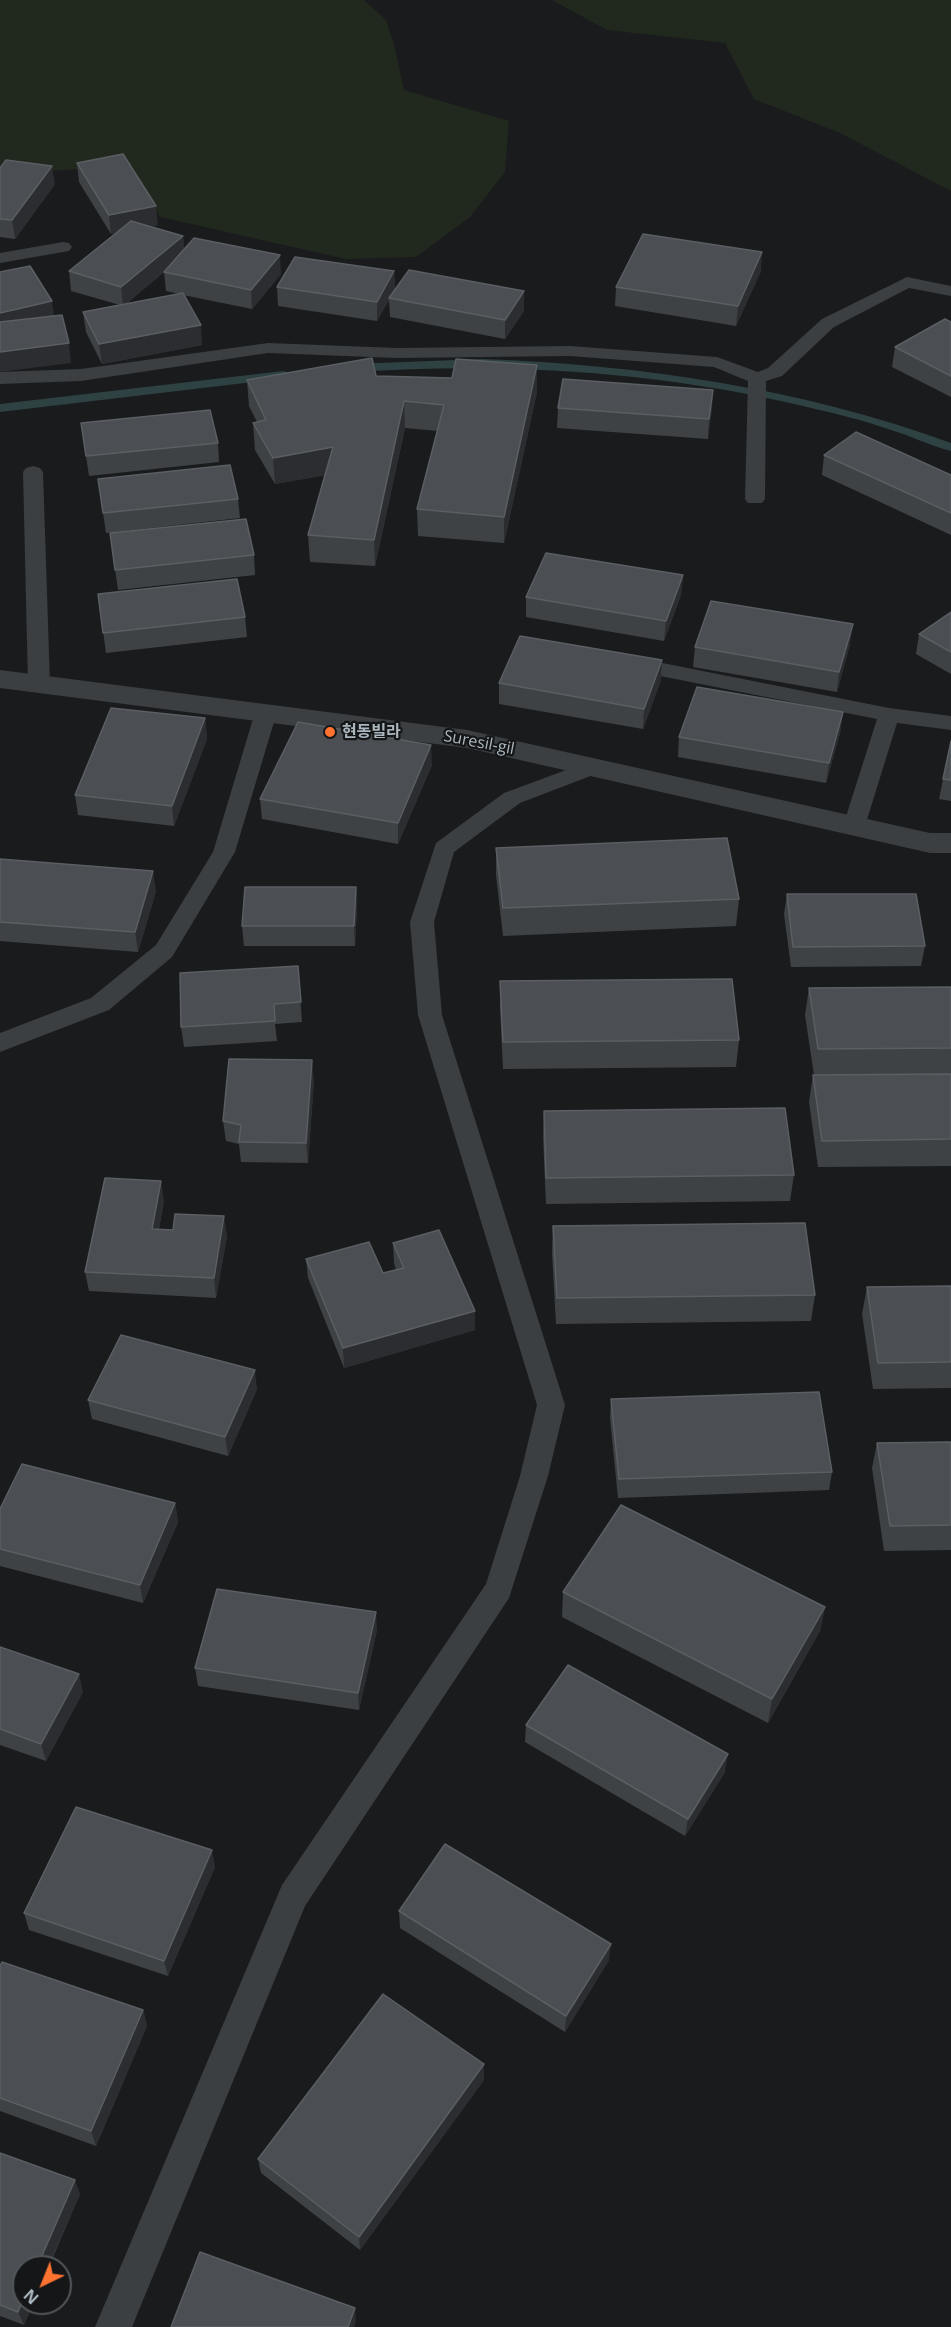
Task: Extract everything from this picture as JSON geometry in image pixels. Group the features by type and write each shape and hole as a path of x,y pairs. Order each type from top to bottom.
{"street":[{"name":"Suresil-gil","path":"0,679 467,739 930,843 951,843"}],"lane":[{"path":"0,258 63,247"},
{"path":"0,378 81,375 268,348 397,353 570,351 717,362 757,379 775,372 828,323 907,282 951,291"},
{"path":"755,499 757,379"},
{"path":"33,472 39,684"},
{"path":"607,659 889,715 951,723"},
{"path":"0,1043 100,1004 164,951 224,852 266,712"},
{"path":"854,826 889,715"},
{"path":"113,2327 125,2303 293,1896 499,1588 534,1476 551,1405 469,1135 430,1016 422,922 444,848 512,798 593,767"}],"green space":[{"path":"0,0 364,0 386,20 404,90 509,121 505,172 470,217 416,257 346,259 160,217 132,166 0,174"},
{"path":"552,0 951,0 951,191 840,133 754,99 725,43 607,30"}],"building":[{"path":"123,154 156,206 109,215 77,163"},
{"path":"6,160 52,166 12,220 0,219 0,168"},
{"path":"131,221 183,236 121,287 69,271"},
{"path":"643,234 762,252 738,306 616,287"},
{"path":"194,238 280,255 251,290 164,272"},
{"path":"295,257 394,271 377,302 277,287"},
{"path":"30,266 52,301 0,313 0,272"},
{"path":"409,270 524,291 505,320 389,298"},
{"path":"183,293 201,325 99,344 83,312"},
{"path":"62,315 69,343 0,352 0,322"},
{"path":"945,319 951,322 951,376 895,347"},
{"path":"372,358 376,376 452,378 456,359 537,365 504,517 417,509 444,405 404,401 374,540 308,535 333,447 273,458 253,423 266,420 247,380"},
{"path":"563,379 713,390 709,419 558,408"},
{"path":"210,410 218,443 86,456 81,423"},
{"path":"856,432 951,475 951,513 824,455"},
{"path":"230,465 238,499 103,513 98,479"},
{"path":"246,519 254,555 115,570 110,533"},
{"path":"546,553 683,575 666,621 526,597"},
{"path":"237,579 245,617 103,633 98,594"},
{"path":"711,601 853,624 839,672 695,647"},
{"path":"951,612 951,652 919,634"},
{"path":"520,636 662,660 644,709 499,683"},
{"path":"697,687 843,712 829,763 679,737"},
{"path":"111,708 205,718 172,806 75,795"},
{"path":"298,722 431,745 398,823 260,799"},
{"path":"951,741 951,780 943,779"},
{"path":"727,838 739,899 503,908 496,848"},
{"path":"0,859 153,871 135,932 0,922"},
{"path":"245,887 356,887 354,926 242,926"},
{"path":"787,894 916,894 925,946 793,947"},
{"path":"298,966 301,1002 274,1004 275,1021 181,1027 180,973"},
{"path":"732,979 739,1040 503,1042 500,981"},
{"path":"951,987 951,1048 818,1049 809,988"},
{"path":"229,1059 312,1060 306,1143 239,1142 241,1125 223,1121"},
{"path":"951,1074 951,1139 822,1141 813,1075"},
{"path":"785,1108 794,1175 546,1178 544,1111"},
{"path":"105,1178 161,1181 152,1229 173,1230 175,1214 224,1216 214,1278 85,1272"},
{"path":"805,1223 815,1295 557,1298 553,1226"},
{"path":"439,1230 475,1311 343,1348 306,1259 369,1242 383,1273 404,1268 393,1243"},
{"path":"951,1286 951,1362 878,1363 867,1287"},
{"path":"121,1335 255,1370 225,1437 88,1400"},
{"path":"819,1392 832,1472 619,1479 611,1399"},
{"path":"951,1442 951,1525 890,1526 877,1443"},
{"path":"22,1464 175,1503 140,1585 0,1549 0,1509"},
{"path":"621,1505 825,1607 772,1699 563,1592"},
{"path":"217,1589 376,1612 358,1693 195,1668"},
{"path":"0,1647 79,1674 41,1744 0,1729"},
{"path":"568,1665 728,1754 688,1819 526,1725"},
{"path":"76,1807 212,1850 164,1961 24,1913"},
{"path":"445,1844 611,1944 566,2016 399,1911"},
{"path":"2,1962 143,2010 91,2131 0,2098 0,1966"},
{"path":"383,1994 484,2064 359,2237 258,2159"},
{"path":"0,2153 75,2180 42,2255 12,2255 12,2310 0,2305"},
{"path":"200,2252 355,2308 348,2327 171,2327"}],"waterway":[{"path":"353,368 482,363 547,365 675,378 802,402 887,424 951,447"},
{"path":"0,408 283,375"}],"place":[{"name":"현동빌라","path":"330,732"}]}
